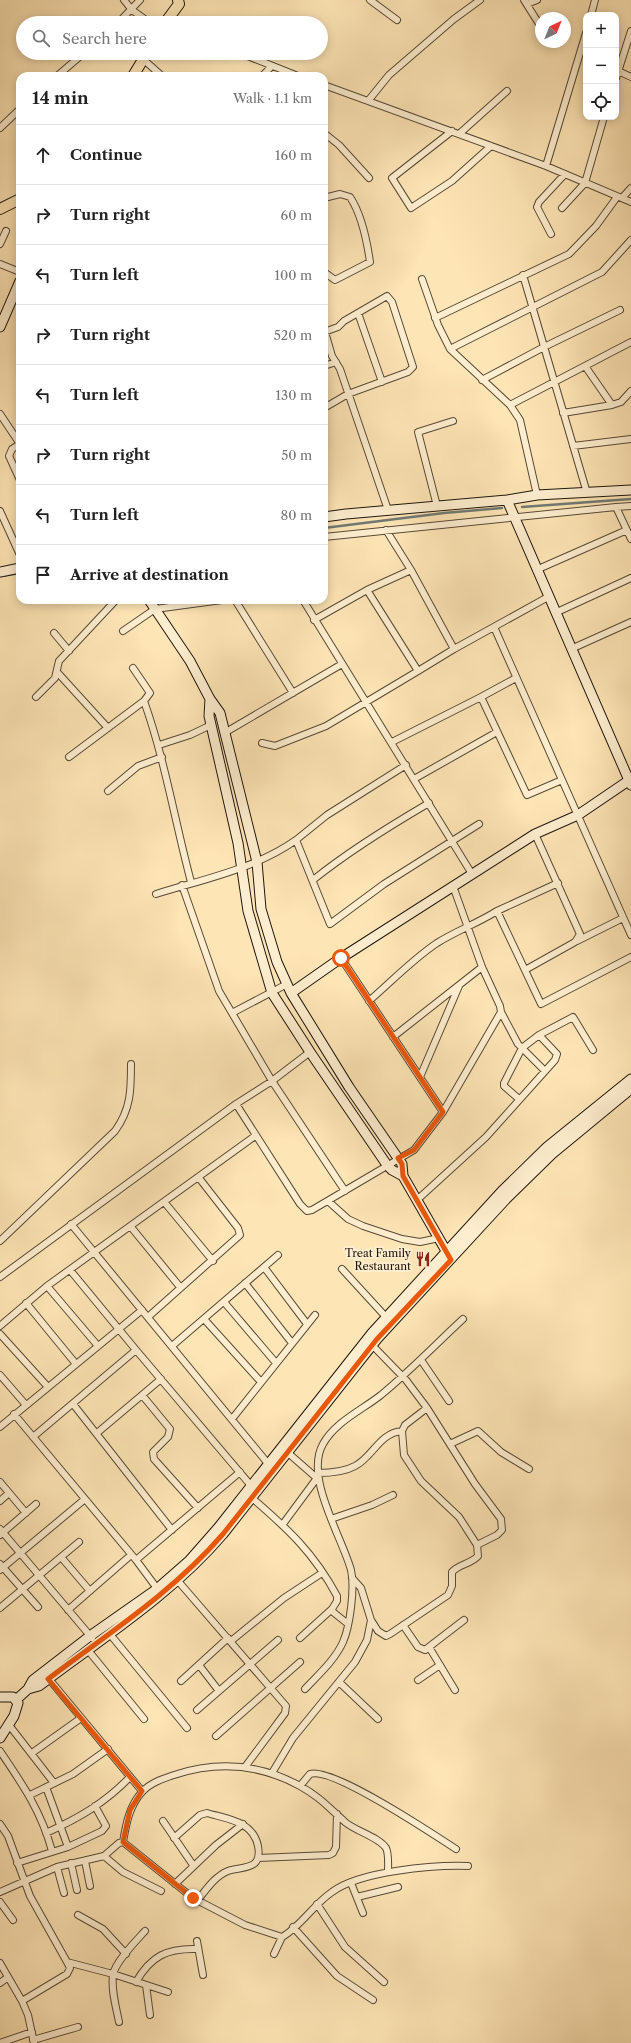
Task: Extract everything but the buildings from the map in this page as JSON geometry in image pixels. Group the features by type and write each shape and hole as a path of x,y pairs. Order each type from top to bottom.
{"main road":[{"path":"172,16 181,1"},
{"path":"136,72 144,60"},
{"path":"0,209 16,201"}],"street":[{"path":"124,0 132,10 140,16"},
{"path":"126,16 140,0"},
{"path":"370,0 397,20"},
{"path":"368,101 388,75 454,19 480,0"},
{"path":"535,18 525,2 537,0"},
{"path":"592,12 595,0"},
{"path":"619,64 631,31"},
{"path":"546,166 583,55"},
{"path":"62,72 76,60"},
{"path":"149,60 159,72"},
{"path":"256,60 285,72"},
{"path":"266,72 271,67"},
{"path":"619,71 631,77"},
{"path":"328,86 546,166 631,202"},
{"path":"459,134 507,90"},
{"path":"0,128 16,113"},
{"path":"562,208 585,183 603,120"},
{"path":"452,131 392,178 411,208 452,181 491,146"},
{"path":"328,136 339,145 369,178"},
{"path":"551,234 537,207 539,202 565,174"},
{"path":"435,318 569,254 631,188"},
{"path":"328,197 340,194 350,197 354,204 367,242 370,262 335,280 328,275"},
{"path":"0,244 6,231"},
{"path":"450,349 532,306 602,272 631,240"},
{"path":"0,264 16,270"},
{"path":"524,276 587,493"},
{"path":"422,279 435,318 450,349 510,405 520,420 537,495"},
{"path":"1,321 16,289"},
{"path":"328,331 338,327 358,313 388,296 392,302 413,367 408,372 348,394 328,406"},
{"path":"482,380 544,347 620,310"},
{"path":"358,313 382,382"},
{"path":"328,342 348,394 388,510"},
{"path":"510,405 631,342"},
{"path":"328,365 336,362"},
{"path":"585,366 612,405"},
{"path":"563,412 612,405 621,402 631,391"},
{"path":"0,414 16,438"},
{"path":"437,506 418,432 453,421"},
{"path":"573,446 631,439"},
{"path":"16,446 12,449 9,456 16,471"},
{"path":"328,517 507,500 537,495 631,490"},
{"path":"291,993 341,958 535,834 578,815 630,782 548,598 507,500"},
{"path":"328,537 631,506"},
{"path":"616,507 631,539"},
{"path":"0,512 16,546"},
{"path":"386,530 411,570 454,649"},
{"path":"536,570 627,530"},
{"path":"0,572 16,569"},
{"path":"314,620 367,590 411,570"},
{"path":"555,614 631,578"},
{"path":"367,590 418,671"},
{"path":"262,744 275,746 326,726 454,649 548,598"},
{"path":"36,697 55,678 57,664 112,604"},
{"path":"152,604 190,661 210,700 220,713 226,732 231,764 257,862 261,909 277,962 291,993 349,1087 402,1164 403,1176 449,1256"},
{"path":"123,631 155,609 192,604"},
{"path":"237,604 293,693"},
{"path":"305,604 392,742 472,874"},
{"path":"571,649 631,622"},
{"path":"494,627 631,935"},
{"path":"54,633 69,651"},
{"path":"226,732 342,664"},
{"path":"69,757 144,701 150,693 133,668"},
{"path":"57,672 108,728"},
{"path":"392,742 516,678"},
{"path":"481,697 527,795 562,780"},
{"path":"210,700 210,726 242,867 248,911 272,993 310,1052 387,1165 392,1170 403,1176"},
{"path":"144,701 159,745 174,818 191,882"},
{"path":"159,745 190,735 210,726"},
{"path":"414,779 497,732"},
{"path":"108,791 138,766 162,757"},
{"path":"156,894 257,862 277,853 327,815 406,765"},
{"path":"312,880 370,838 429,803"},
{"path":"296,840 330,924 384,884 479,824"},
{"path":"535,834 580,934 575,942"},
{"path":"369,1001 436,944 454,933 469,928 497,911 558,883"},
{"path":"182,886 219,991 272,1081 345,1191"},
{"path":"236,1104 255,1136 304,1209 307,1210 312,1210 398,1158 414,1150 443,1112 500,1012 500,1006 482,967 453,886"},
{"path":"497,911 541,1004 631,956"},
{"path":"525,970 575,942 623,918"},
{"path":"341,958 443,1112"},
{"path":"393,1037 482,967"},
{"path":"232,1013 287,984"},
{"path":"420,1077 459,985"},
{"path":"500,1012 522,1048 545,1071"},
{"path":"519,1099 504,1086 504,1083 522,1048 539,1035 573,1017 593,1050"},
{"path":"417,1200 486,1137 557,1057 557,1054 539,1035"},
{"path":"0,1277 236,1104 272,1081 310,1052"},
{"path":"0,1241 115,1131 124,1118 129,1104 132,1064"},
{"path":"271,1467 287,1452 372,1345 449,1256 502,1191 547,1147 631,1079"},
{"path":"0,1738 9,1725 17,1708 17,1699 28,1689 33,1680 159,1592 178,1581 210,1550 372,1333 386,1317 552,1154 631,1090"},
{"path":"0,1326 47,1286 165,1203 255,1136"},
{"path":"148,1317 180,1287 239,1238 240,1232 199,1178"},
{"path":"328,1201 348,1219 363,1226 402,1239 420,1242 439,1238"},
{"path":"165,1203 213,1261"},
{"path":"71,1224 271,1467"},
{"path":"131,1227 180,1287"},
{"path":"172,1346 278,1255"},
{"path":"264,1267 307,1324"},
{"path":"342,1269 386,1317"},
{"path":"70,1270 240,1472 253,1492 307,1550 337,1596 337,1601 332,1609 300,1638"},
{"path":"246,1283 292,1343"},
{"path":"47,1286 98,1346"},
{"path":"224,1302 276,1363"},
{"path":"26,1303 76,1364"},
{"path":"1,1423 26,1405 142,1310"},
{"path":"232,1419 315,1315"},
{"path":"426,1408 405,1425 402,1431 402,1450 408,1463 421,1481 459,1517 477,1545 479,1551 476,1559 455,1568 452,1572 452,1586 448,1596 386,1636 378,1631 371,1620 361,1588 352,1578 330,1519 318,1478 319,1453 323,1443 333,1431 382,1394 421,1360 463,1318"},
{"path":"204,1319 261,1382"},
{"path":"0,1334 48,1387"},
{"path":"372,1345 402,1376 426,1408 475,1484 501,1519 503,1525 502,1530 477,1545"},
{"path":"33,1437 136,1350"},
{"path":"421,1360 449,1401"},
{"path":"0,1375 26,1405"},
{"path":"97,1433 161,1379"},
{"path":"142,1395 170,1429 168,1437 153,1452 154,1459 198,1508"},
{"path":"73,1404 172,1530"},
{"path":"14,1414 136,1560 159,1592"},
{"path":"283,1524 318,1478 355,1466 384,1438 391,1433 402,1431"},
{"path":"450,1444 478,1431 501,1452 529,1469"},
{"path":"287,1452 318,1478"},
{"path":"136,1560 240,1472"},
{"path":"0,1482 26,1513"},
{"path":"28,1689 39,1686 87,1649 92,1640 109,1633 159,1592 253,1492"},
{"path":"0,1501 9,1493"},
{"path":"330,1519 372,1505 393,1495"},
{"path":"38,1607 1,1567 85,1499"},
{"path":"36,1504 1,1532 39,1575 92,1640"},
{"path":"0,1608 79,1542"},
{"path":"68,1610 131,1555"},
{"path":"62,1557 90,1591"},
{"path":"181,1681 229,1640 284,1598 322,1573"},
{"path":"305,1689 339,1649 348,1624 352,1578"},
{"path":"178,1581 287,1709 245,1767"},
{"path":"332,1609 335,1614 348,1624"},
{"path":"272,1773 293,1738 339,1682 362,1650 370,1630 371,1620"},
{"path":"403,1625 420,1649 425,1650 464,1620"},
{"path":"109,1633 187,1728"},
{"path":"197,1710 278,1640"},
{"path":"429,1647 455,1690"},
{"path":"87,1649 144,1720"},
{"path":"216,1736 300,1662"},
{"path":"199,1665 219,1691"},
{"path":"418,1680 440,1665"},
{"path":"48,1679 142,1791"},
{"path":"339,1682 378,1719"},
{"path":"0,1697 14,1697 17,1699"},
{"path":"32,1753 81,1718"},
{"path":"9,1725 54,1783"},
{"path":"30,1795 73,1774 108,1749"},
{"path":"0,1751 30,1795 52,1851"},
{"path":"123,1842 130,1810 142,1791 152,1783 186,1771 203,1767 245,1767 272,1773 300,1786 324,1801 346,1824 378,1841 386,1848 388,1872"},
{"path":"300,1786 310,1774 314,1772 322,1773 364,1792 456,1848"},
{"path":"46,1833 110,1797 130,1777"},
{"path":"46,1787 68,1847"},
{"path":"17,1863 68,1847 105,1829 104,1821 95,1806"},
{"path":"174,1838 203,1814 242,1824 247,1827 257,1841 258,1858"},
{"path":"197,1901 219,1877 229,1870 250,1866 258,1858 302,1857 329,1855 333,1853 336,1847 337,1814"},
{"path":"163,1821 193,1865"},
{"path":"0,1824 8,1836 30,1896 70,1968 67,1974 22,2001"},
{"path":"175,1884 193,1865 242,1824"},
{"path":"0,1892 23,1880 57,1867 104,1856 119,1843 123,1842"},
{"path":"123,1842 197,1901 245,1925 282,1937"},
{"path":"104,1856 123,1872 161,1891"},
{"path":"85,1861 90,1886"},
{"path":"72,1863 77,1890"},
{"path":"274,1954 282,1937 334,1890 351,1883 388,1872 439,1866 468,1866"},
{"path":"57,1867 64,1893"},
{"path":"351,1883 363,1914"},
{"path":"357,1897 398,1887"},
{"path":"0,1902 13,1920"},
{"path":"317,1904 345,1947 384,1982"},
{"path":"78,1915 103,1929 126,1954"},
{"path":"293,1927 337,1976 373,2000"},
{"path":"119,2022 114,2000 113,1974 126,1954 145,1932"},
{"path":"197,1941 197,1949 203,1975"},
{"path":"136,1982 144,1969 155,1958 170,1951 182,1948 197,1949"},
{"path":"67,1962 113,1974 168,1992"},
{"path":"0,1963 7,1978 22,2001 34,2042 78,2027"},
{"path":"0,1983 7,1978"},
{"path":"146,1985 150,2015"},
{"path":"0,2043 32,2032"}],"waterway":[{"path":"522,507 631,499"},
{"path":"328,528 444,513 502,508"},
{"path":"1,576 16,574"}],"place":[{"name":"Treat Family Restaurant","path":"423,1259"}],"route":[{"path":"193,1898 123,1842 130,1810 142,1791 48,1679 162,1595 210,1550 377,1339 451,1260 403,1176 402,1164 398,1158 414,1150 443,1112 341,958"}]}
